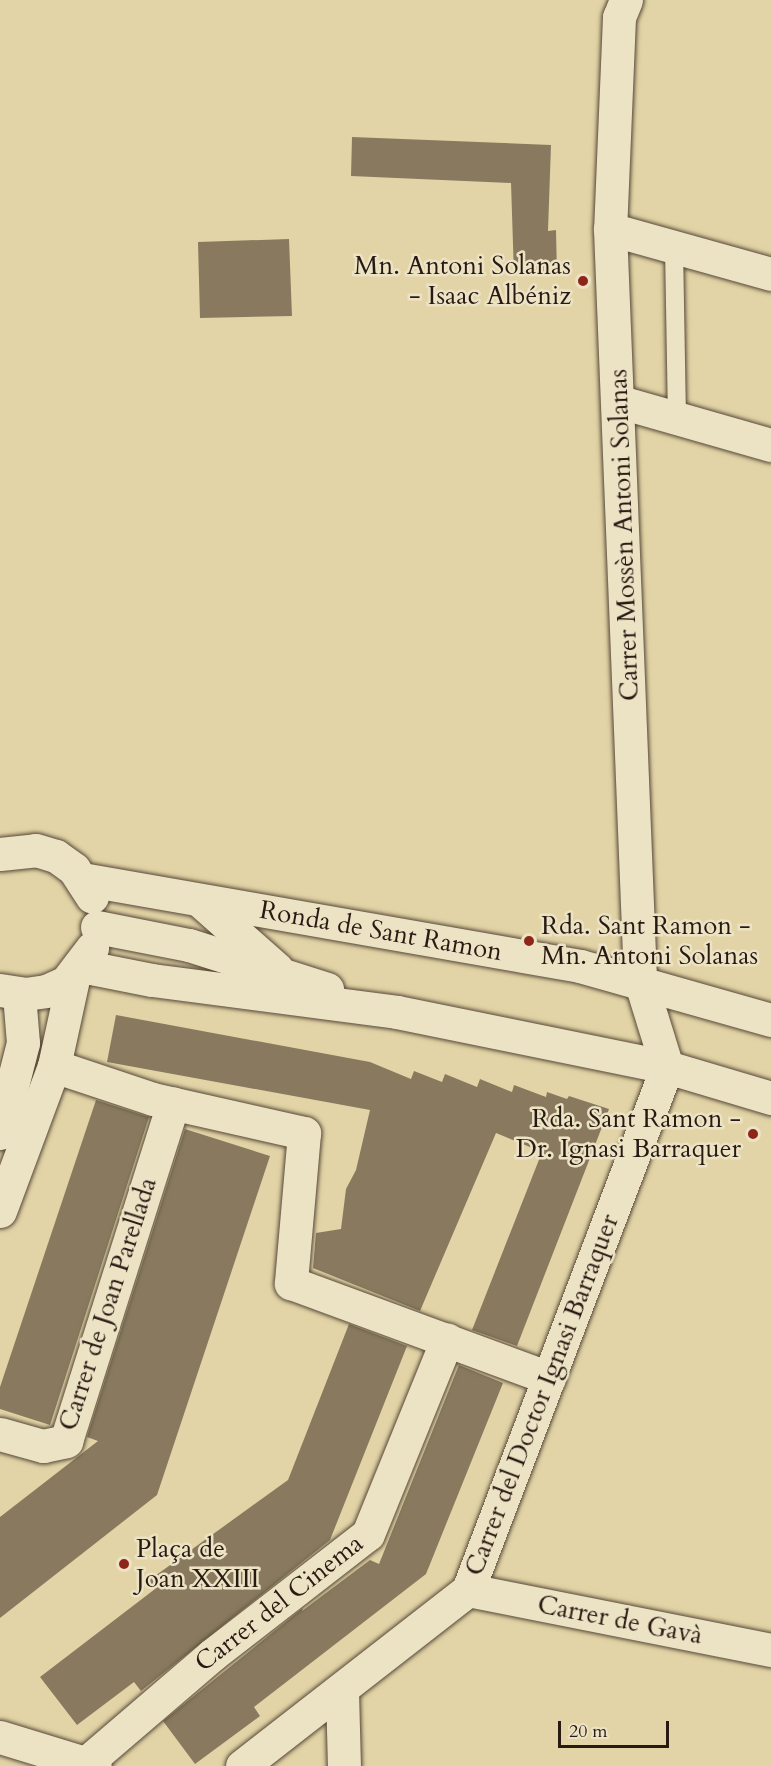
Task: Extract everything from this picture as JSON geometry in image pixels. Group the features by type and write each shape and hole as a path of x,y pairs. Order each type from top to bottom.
{"street":[{"name":"Carrer Mossèn Antoni Solanas","path":"626,0 620,17 610,229 620,402 640,980 667,1067"},
{"path":"610,229 771,274"},
{"path":"620,402 771,445"},
{"path":"0,1210 54,1066 78,970 92,948 97,927 95,906 82,879 56,856 36,850 5,848"},
{"name":"Ronda de Sant Ramon","path":"82,879 580,966 640,980 771,1020"},
{"name":"Ronda de Sant Ramon","path":"200,900 283,974"},
{"name":"Ronda de Sant Ramon","path":"97,927 189,945 397,1012"},
{"path":"0,1133 23,1043 9,992 46,991 78,970"},
{"name":"Ronda de Sant Ramon","path":"78,970 397,1012 667,1067 771,1098"},
{"path":"54,1066 173,1104 304,1133 291,1283 549,1378"},
{"name":"Carrer del Doctor Ignasi Barraquer","path":"242,1766 468,1590 667,1067"},
{"name":"Carrer de Joan Parellada","path":"0,1434 43,1446 66,1441 173,1104"},
{"name":"Carrer del Cinema","path":"91,1765 212,1655 368,1534 447,1340"},
{"name":"Carrer de Gavà","path":"468,1590 771,1650"},
{"path":"342,1690 344,1766"},
{"path":"0,1737 91,1765"}],"lane":[{"path":"674,247 677,418"}],"building":[{"path":"352,137 551,145 548,231 556,230 557,274 514,275 511,183 351,176"},
{"path":"289,239 292,316 200,318 198,242"},
{"path":"116,1015 370,1062 411,1079 414,1071 442,1082 445,1074 477,1087 480,1079 512,1092 514,1085 546,1097 547,1092 567,1099 569,1096 609,1109 517,1346 472,1330 542,1152 496,1133 420,1311 313,1268 316,1233 341,1229 346,1189 356,1170 370,1110 107,1062"},
{"path":"96,1100 149,1117 50,1425 0,1409 0,1387"},
{"path":"185,1129 270,1156 157,1495 0,1618 0,1517 98,1441 87,1437"},
{"path":"349,1324 407,1346 330,1540 141,1691 134,1682 77,1725 40,1677 155,1589 148,1581 288,1480"},
{"path":"459,1365 503,1383 426,1574 254,1707 260,1716 195,1764 163,1721 303,1608 302,1611 370,1560 379,1564"}],"place":[{"name":"Mn. Antoni Solanas - Isaac Albéniz","path":"583,281"},
{"name":"Rda. Sant Ramon - Mn. Antoni Solanas","path":"529,941"},
{"name":"Rda. Sant Ramon - Dr. Ignasi Barraquer","path":"753,1134"},
{"name":"Plaça de Joan XXIII","path":"124,1564"}]}
